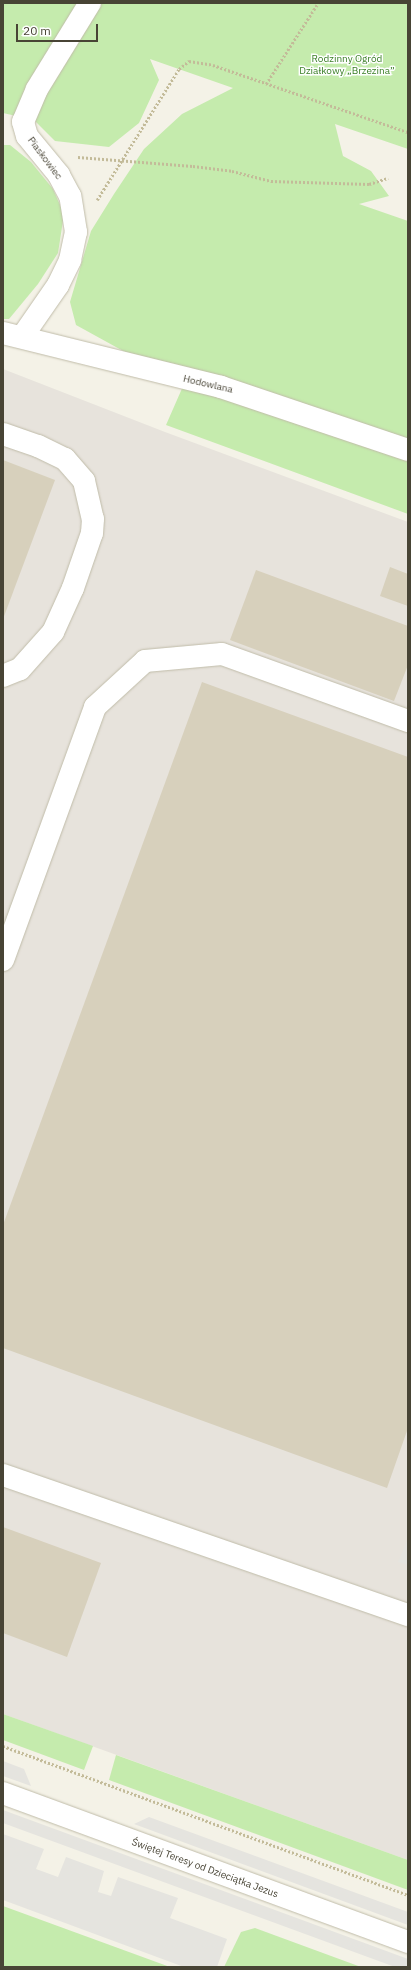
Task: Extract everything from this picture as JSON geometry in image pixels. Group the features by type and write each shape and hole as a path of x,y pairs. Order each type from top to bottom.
{"street":[{"name":"Piaskowiec","path":"13,335 58,285 70,260 76,232 70,196 59,175 39,153 27,136 23,122 37,89 90,3"},
{"name":"Hodowlana","path":"13,335 260,398 408,450"},
{"path":"3,434 38,446 65,459 84,481 93,519 92,533 73,588 53,632 20,669 3,676"},
{"path":"3,960 95,707 145,661 222,654 408,721"},
{"path":"3,1475 408,1615"},
{"name":"Świętej Teresy od Dzieciątka Jezus","path":"3,1793 408,1942"}],"path":[{"path":"266,84 318,3"},
{"path":"76,232 179,69 189,61 213,65 408,132"},
{"path":"39,153 232,171 271,181 369,184 388,178"},
{"path":"3,1746 408,1895"}],"shaded area":[{"path":"3,369 165,432 408,522 408,1860 3,1714"},
{"path":"408,1539 408,1565 398,1562"},
{"path":"3,1761 24,1769 31,1786 3,1776"},
{"path":"3,1810 408,1959 408,1967 395,1967 3,1823"},
{"path":"149,1817 408,1912 408,1925 134,1824"},
{"path":"3,1834 44,1849 36,1869 58,1877 66,1857 104,1871 98,1892 111,1896 118,1877 178,1898 170,1918 227,1939 217,1967 184,1967 3,1900"}],"green space":[{"name":"Rodzinny Ogród Działkowy „Brzezina”","path":"3,3 408,3 408,149 335,124 343,156 371,171 389,196 359,204 408,221 408,514 166,425 191,368 125,352 76,325 70,302 91,231 114,194 144,149 182,114 233,88 150,59 159,80 139,123 109,147 55,141 34,120 3,113"},
{"path":"3,145 10,145 31,162 53,189 64,214 58,253 38,284 9,319 3,319"},
{"path":"3,1714 93,1746 84,1770 3,1740"},
{"path":"116,1755 408,1860 408,1890 109,1780"},
{"path":"3,1906 170,1967 3,1967"},
{"path":"255,1928 361,1967 224,1967 241,1932"}],"building":[{"path":"3,460 55,480 3,619"},
{"path":"390,567 408,574 408,606 380,596"},
{"path":"256,570 408,626 408,665 394,701 230,640"},
{"path":"202,682 408,757 408,1428 387,1488 3,1348 3,1225"},
{"path":"3,1527 101,1563 67,1657 3,1633"}]}
